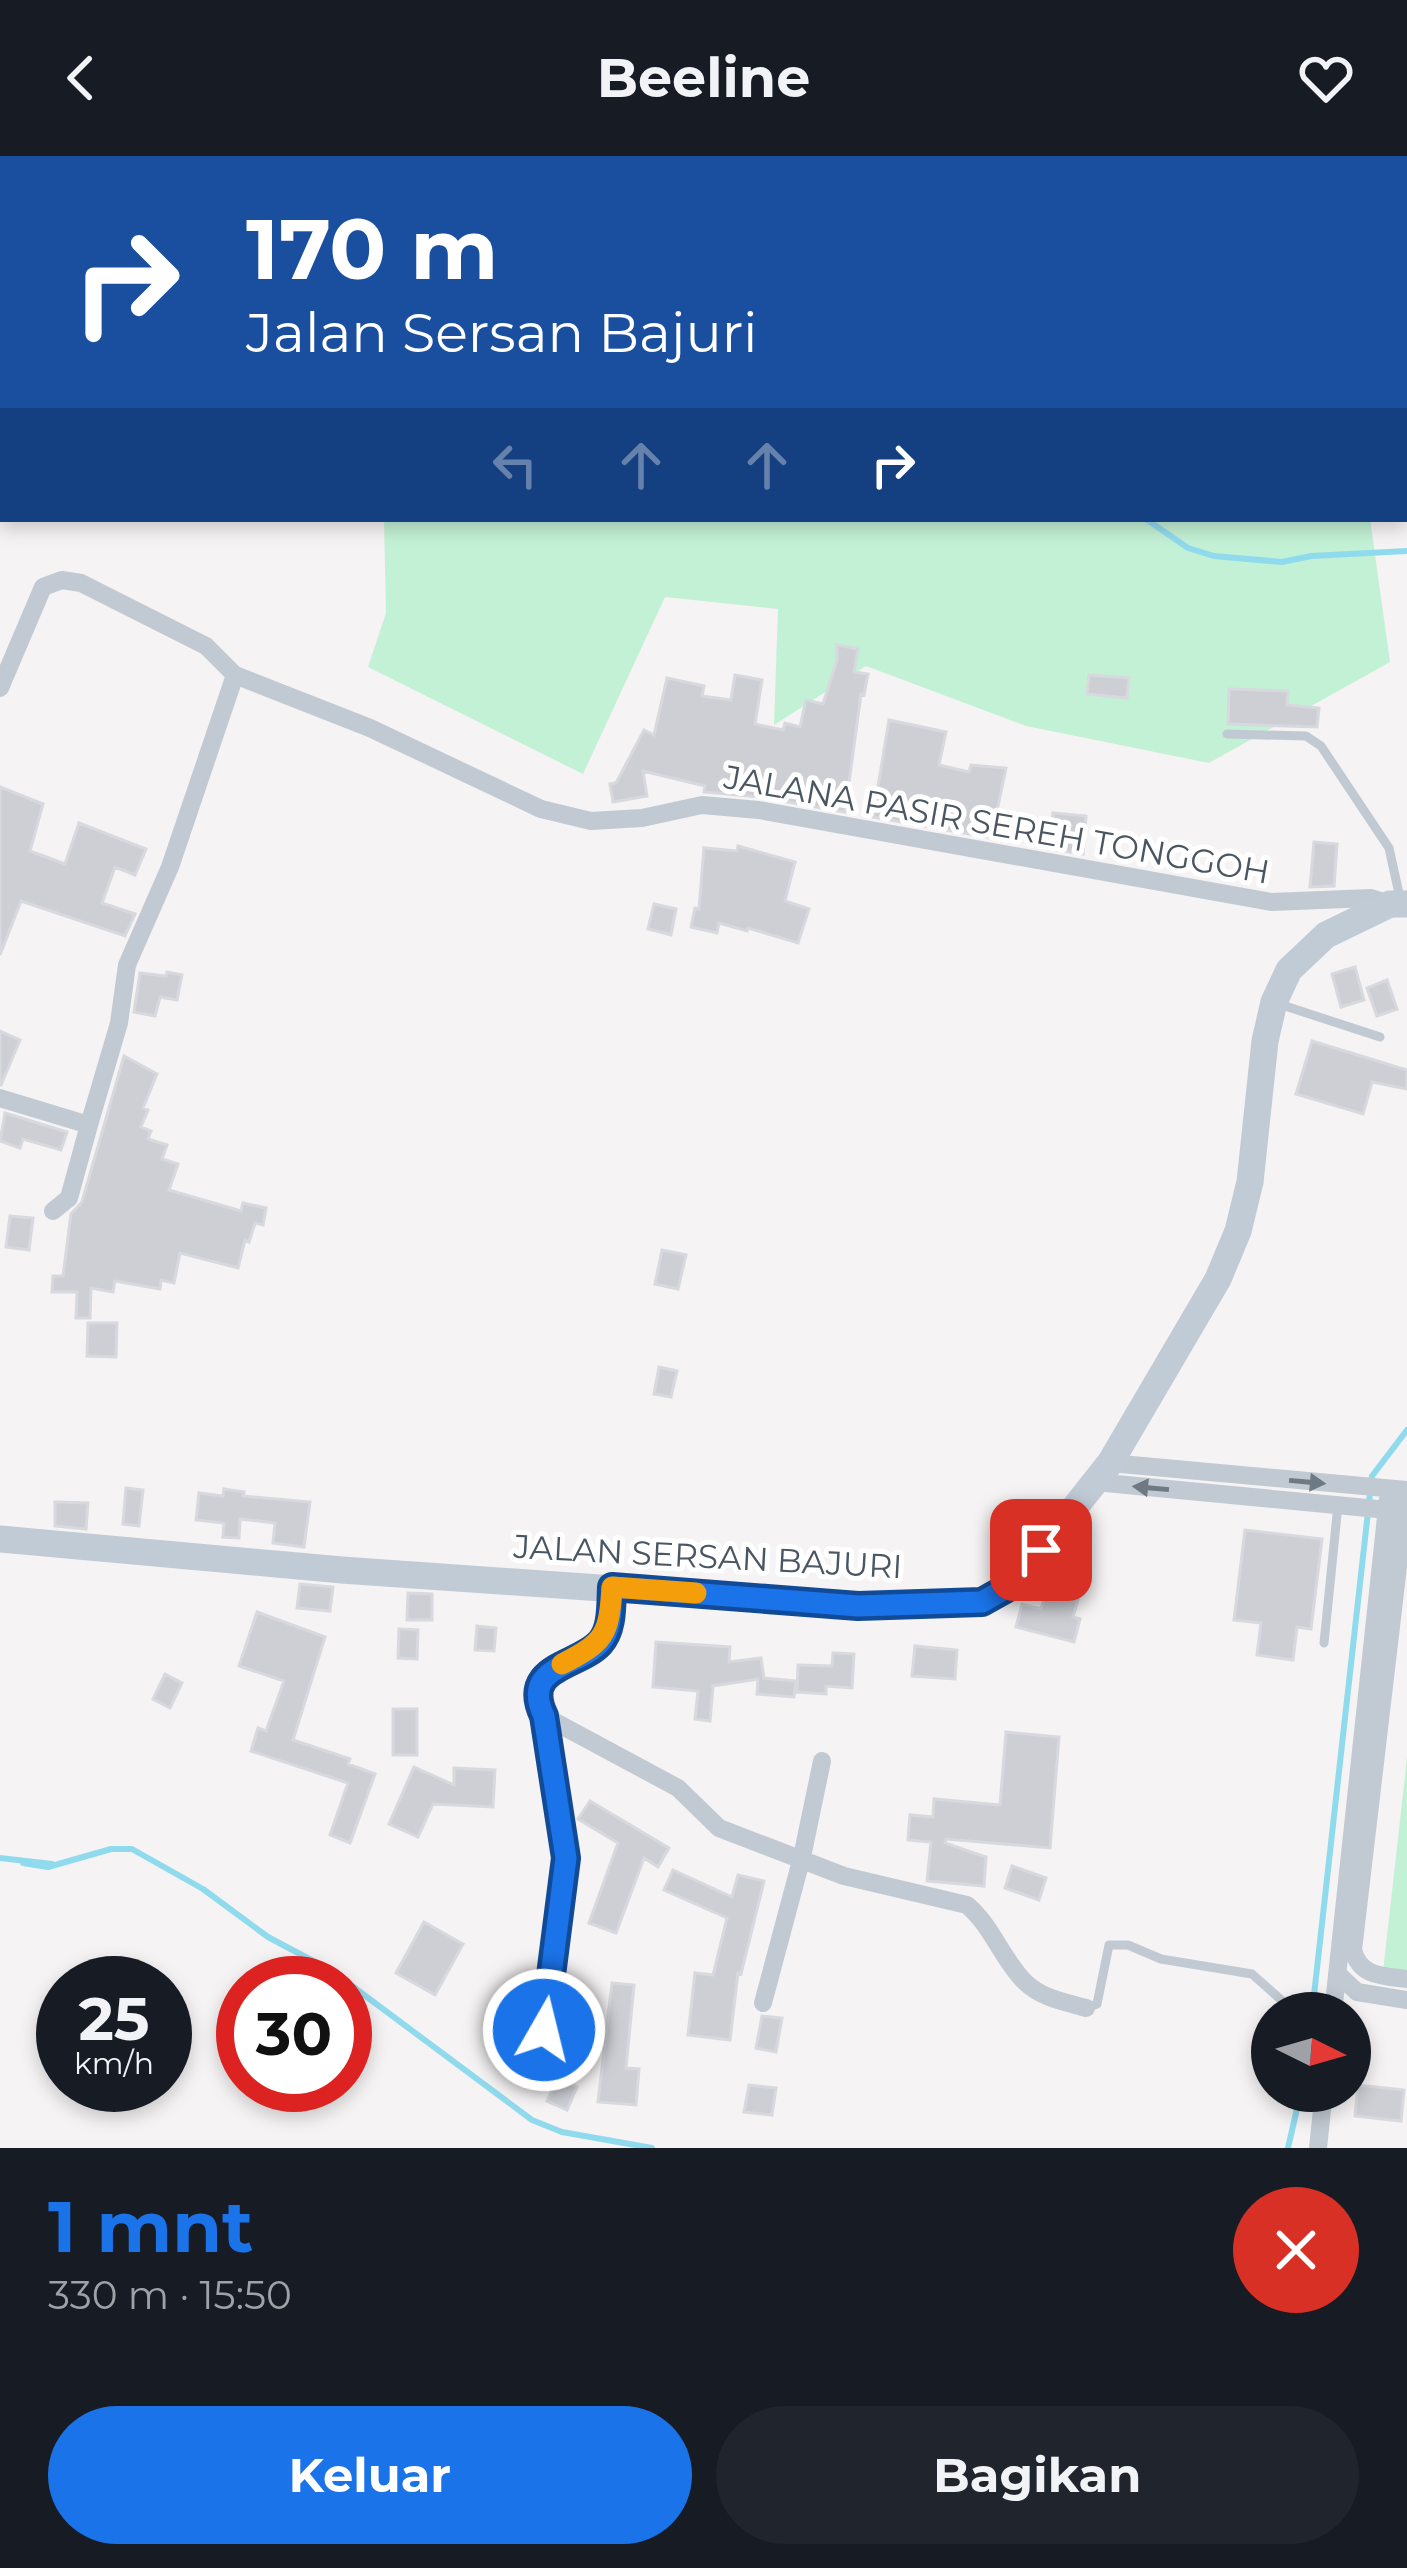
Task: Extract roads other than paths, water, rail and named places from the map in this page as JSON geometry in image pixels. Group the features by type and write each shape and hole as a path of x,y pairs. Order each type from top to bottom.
{"main road":[{"name":"JALAN SERSAN BAJURI","path":"0,1539 342,1570 858,1606 982,1602 1014,1584 1103,1472 1218,1279 1238,1231 1250,1182 1265,1041 1274,1002 1289,970 1325,935 1399,904"}],"street":[{"name":"JALANA PASIR SEREH TONGGOH","path":"0,688 43,587 72,580 206,646 236,675 370,728 541,809 591,820 642,818 702,805 759,810 1271,902 1371,898 1399,904"},
{"path":"53,1211 70,1198 119,1023 127,964 170,867 236,675"},
{"path":"0,1099 89,1126"},
{"path":"1103,1472 1401,1490 1356,1962 1376,1975 1407,1979"},
{"path":"1103,1472 1399,1511"},
{"path":"1336,1992 1337,1955 1399,1511"},
{"path":"544,2030 566,1858 544,1716 537,1703 541,1685 553,1669 600,1643 610,1620 612,1587"},
{"path":"544,1716 678,1789 718,1828 844,1876 967,1905 981,1917 1025,1982 1046,1997 1087,2008"},
{"path":"763,2003 822,1761"},
{"path":"1374,1996 1376,1975"},
{"path":"1339,1976 1357,1992 1407,2000"},
{"path":"1318,2148 1322,2112"}],"lane":[{"path":"1227,734 1306,736 1321,746 1389,848 1399,904"},
{"path":"1274,1002 1380,1037"},
{"path":"1324,1643 1338,1504"},
{"path":"1087,2008 1097,2004 1108,1945 1128,1945 1161,1959 1252,1974 1273,1992"}],"waterway":[{"path":"1150,522 1188,548 1214,556 1282,562 1407,551"},
{"path":"1314,1992 1372,1476 1407,1430"},
{"path":"0,1858 52,1864 23,1863 48,1867 111,1849 132,1849 203,1889 268,1937 332,1971 532,2120 562,2132 652,2148"},
{"path":"1288,2148 1296,2112"}]}
